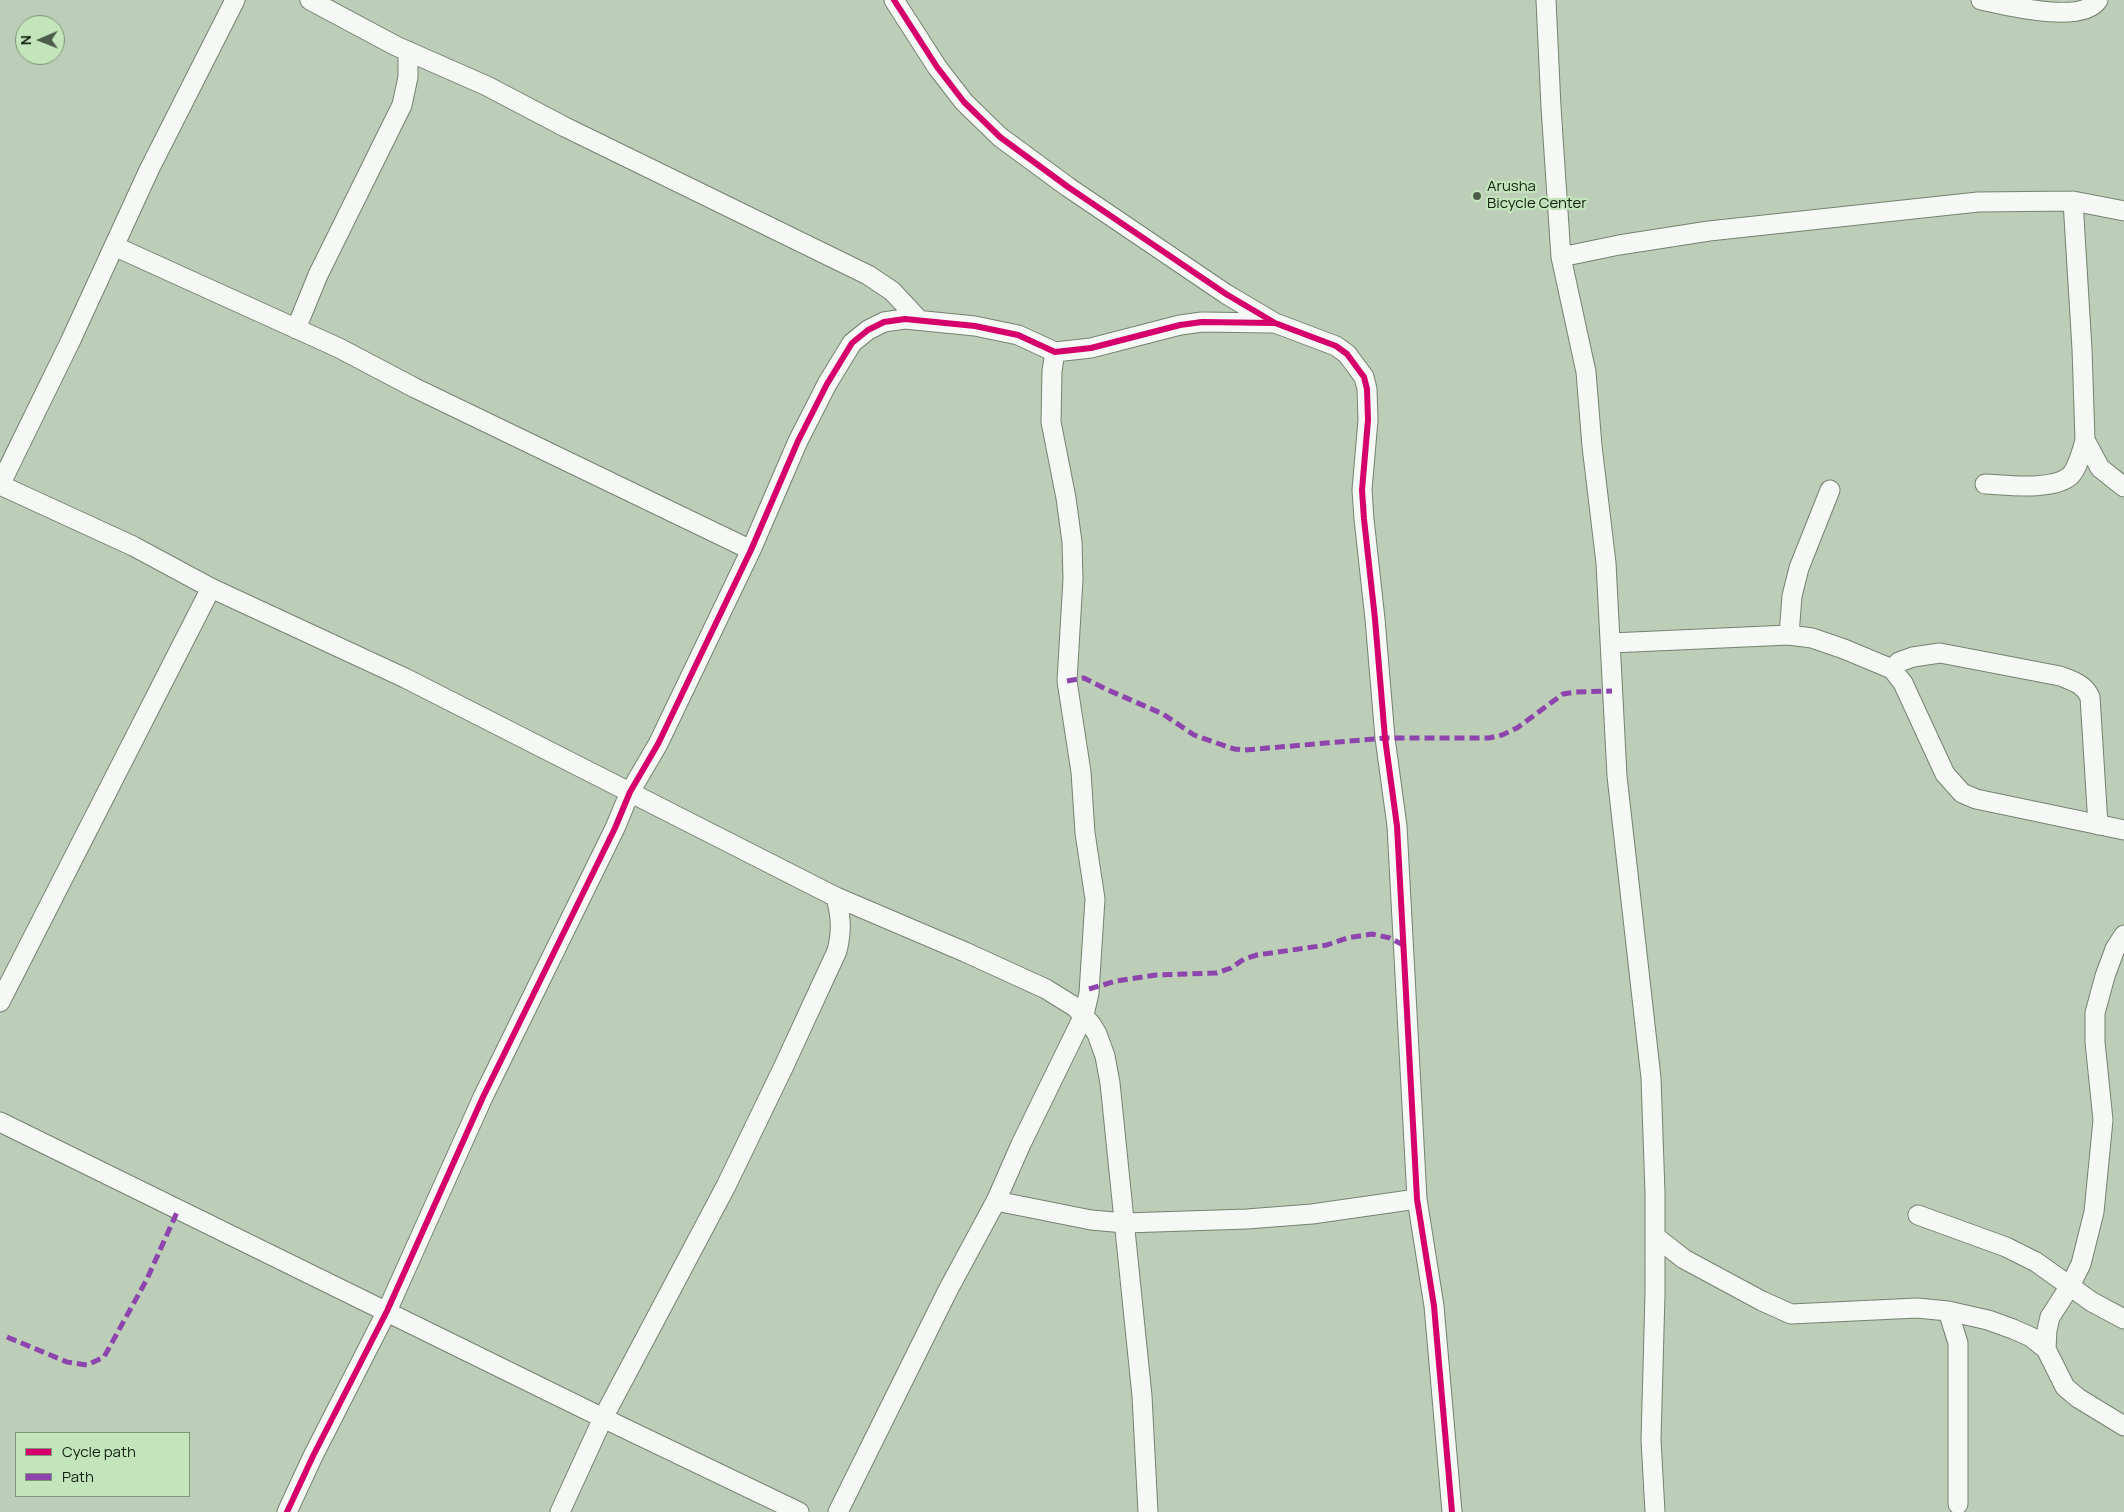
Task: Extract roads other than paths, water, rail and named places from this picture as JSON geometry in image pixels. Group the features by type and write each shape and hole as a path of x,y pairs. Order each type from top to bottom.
{"street":[{"path":"235,0 149,170 70,342 0,485 133,546 211,588 405,678 836,897 1046,989 1075,1007 1084,1015 1097,1034 1105,1056 1125,1223 1144,1422 1148,1512"},
{"path":"310,0 408,51 487,86 565,127 868,275 892,291 919,320"},
{"path":"894,0 937,67 964,102 1000,137 1152,245 1226,294 1274,323 1336,346 1359,368 1364,377 1367,389 1368,420 1362,490 1363,509 1376,619 1385,738 1397,826 1417,1199 1434,1306 1452,1512"},
{"path":"1546,0 1561,257 1586,372 1592,446 1606,563 1617,776 1651,1078 1656,1237 1651,1395 1652,1476 1655,1512"},
{"path":"1982,0 2029,10 2052,12 2086,9 2098,0"},
{"path":"296,329 318,275 402,105 408,77 408,51"},
{"path":"1561,257 1619,245 1709,231 1978,202 2073,201 2124,210"},
{"path":"1985,484 2041,485 2059,483 2071,475 2082,452 2085,440 2082,349 2073,201"},
{"path":"114,246 339,348 415,388 751,550"},
{"path":"287,1512 313,1456 387,1311 483,1097 615,828 630,792 658,744 751,550 798,441 827,384 852,343 868,330 884,322 905,319 996,329 1018,335 1055,352 1091,348 1180,325 1202,322 1274,323"},
{"path":"838,1512 948,1290 996,1201 1021,1144 1084,1015 1088,992 1095,899 1086,833 1081,772 1068,681 1073,579 1072,542 1066,498 1051,422 1052,371 1055,352"},
{"path":"2085,440 2100,468 2124,487"},
{"path":"1789,635 1792,596 1799,568 1830,490"},
{"path":"0,1002 211,588"},
{"path":"1611,643 1789,635 1812,638 1844,649 1892,669 1903,683 1945,774 1953,786 1962,794 1982,801 2124,830"},
{"path":"1892,669 1899,662 1913,656 1940,653 2060,676 2078,683 2086,690 2090,697 2098,825"},
{"path":"560,1512 603,1418 726,1186 837,951 841,934 841,918 836,897"},
{"path":"2046,1349 2050,1317 2070,1286 2087,1247 2094,1212 2104,1120 2095,1042 2095,1013 2115,949 2124,935"},
{"path":"0,1122 603,1418 799,1512"},
{"path":"996,1201 1083,1219 1125,1223 1247,1219 1312,1214 1417,1199"},
{"path":"1918,1215 2006,1247 2036,1262 2092,1302 2124,1319"},
{"path":"1656,1237 1684,1259 1762,1301 1791,1314 1917,1308 1948,1311 1988,1320 2012,1329 2031,1337 2046,1349 2065,1387 2078,1398 2124,1426"},
{"path":"1948,1311 1958,1343 1958,1504"}],"place":[{"name":"Arusha Bicycle Center","path":"1477,196"}]}
